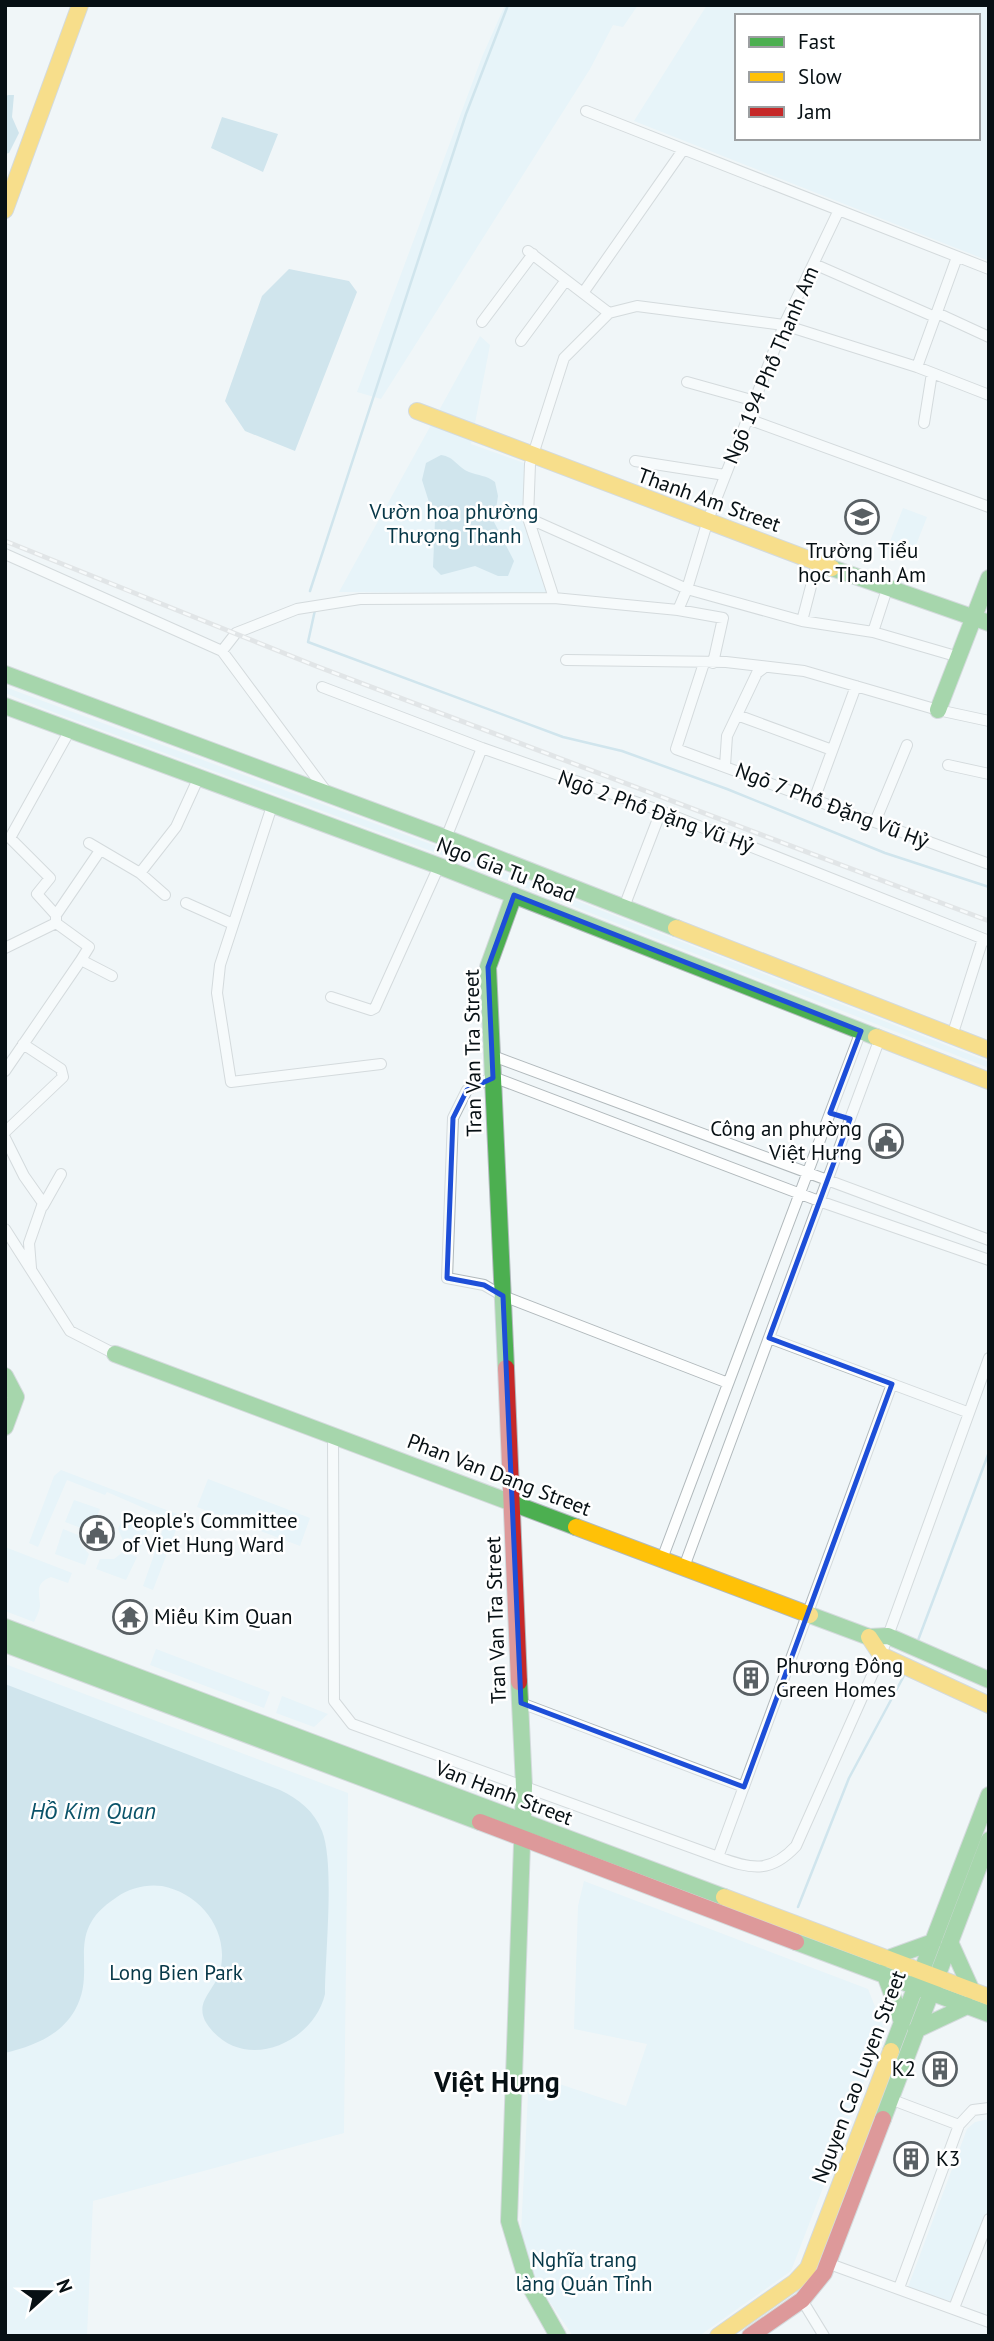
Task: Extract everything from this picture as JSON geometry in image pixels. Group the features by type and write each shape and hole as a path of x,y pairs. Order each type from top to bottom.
{"street":[{"path":"5,210 11,180 80,5"},
{"path":"586,111 989,269"},
{"path":"583,293 683,150"},
{"name":"Ngõ 194 Phố Thanh Am","path":"678,610 708,520 784,325 838,212"},
{"path":"482,322 531,253 609,313"},
{"path":"917,367 957,257"},
{"path":"814,264 989,337"},
{"path":"521,341 566,280"},
{"path":"554,598 528,518 530,464 536,454 564,358 609,313 637,306 784,325 917,367 989,395"},
{"path":"924,423 932,373"},
{"path":"687,382 755,401"},
{"name":"Thanh Am Street","path":"417,411 887,589 981,620"},
{"path":"748,419 989,507"},
{"path":"635,461 725,475"},
{"path":"528,518 687,589 802,621 873,632 958,657"},
{"path":"5,554 222,651 330,796"},
{"path":"802,621 817,563"},
{"path":"938,710 958,657 981,620 989,578"},
{"path":"873,632 887,589"},
{"path":"222,651 236,634 297,609 360,599 554,598 678,610 723,618 708,663"},
{"path":"566,660 708,663 804,671 938,710 989,721"},
{"name":"Ngõ 7 Phố Đặng Vũ Hỷ","path":"708,663 676,748 989,864"},
{"path":"725,766 727,736 757,673 765,667"},
{"name":"Ngo Gia Tu Road","path":"5,674 446,838 989,1050"},
{"path":"814,800 856,686"},
{"name":"Ngõ 2 Phố Đặng Vũ Hỷ","path":"322,687 482,748 661,811 986,940"},
{"name":"Ngo Gia Tu Road","path":"5,706 439,866 989,1081"},
{"path":"737,715 832,750"},
{"path":"5,1071 89,947 56,919 37,894 50,878 7,840 70,730"},
{"path":"875,822 907,746"},
{"path":"446,838 482,748"},
{"path":"948,765 989,774"},
{"path":"139,873 176,827 198,779"},
{"path":"272,806 220,965 216,993 231,1082 381,1064"},
{"path":"624,907 661,811"},
{"path":"89,843 99,852 139,873 165,895"},
{"path":"5,948 56,919 99,852"},
{"path":"331,997 374,1010 439,866"},
{"name":"Tran Van Tra Street","path":"514,895 488,967 524,1786 509,2221 516,2255 528,2288 558,2336"},
{"path":"186,903 233,924"},
{"path":"952,1036 986,940"},
{"path":"81,960 112,976"},
{"path":"662,1559 861,1031"},
{"path":"684,1567 880,1038"},
{"path":"5,1132 63,1077 61,1069 23,1044"},
{"path":"493,1056 989,1240"},
{"path":"728,1383 503,1296 484,1285 447,1278 453,1118 467,1090 493,1077 799,1194 989,1260"},
{"path":"830,1112 850,1119"},
{"path":"5,1138 28,1183 42,1199 43,1206"},
{"path":"31,1270 29,1244 43,1206 61,1174"},
{"path":"5,1229 70,1331 115,1354"},
{"path":"769,1338 967,1412"},
{"name":"Phan Van Dang Street","path":"115,1354 869,1637 888,1636 989,1680"},
{"path":"333,1435 334,1701 352,1724 742,1866 764,1867 783,1859 796,1846 881,1655 967,1412 989,1358"},
{"path":"5,1376 16,1397 5,1427"},
{"path":"718,1857 892,1384"},
{"name":"Van Hanh Street","path":"5,1628 524,1831 926,1982 969,1999 989,2014"},
{"path":"869,1637 881,1655 989,1705"},
{"name":"Van Hanh Street","path":"5,1644 524,1831"},
{"path":"521,1703 744,1787"},
{"name":"Nguyen Cao Luyen Street","path":"926,1982 933,1942 989,1795"},
{"name":"Nguyen Cao Luyen Street","path":"718,2336 796,2282 808,2268 926,1982 950,1942 989,1840"},
{"path":"933,1942 886,1967 909,2026 969,1999 950,1942"},
{"name":"Van Hanh Street","path":"969,1999 989,1997"},
{"name":"Nguyen Cao Luyen Street","path":"750,2336 802,2300 817,2284 890,2099 909,2026"},
{"path":"890,2099 959,2125"},
{"path":"899,2288 959,2125 974,2110 989,2108"},
{"path":"954,2308 989,2219"},
{"path":"827,2263 989,2322"},
{"path":"802,2300 824,2336"}],"highlighted area":[{"path":"514,895 861,1031 830,1113 850,1119 769,1338 892,1384 744,1787 521,1703 503,1296 484,1285 447,1278 453,1118 467,1090 493,1078 488,967"}],"green space":[{"path":"505,5 638,5 623,27 613,25 590,69 381,399 357,392 482,57"},
{"path":"707,5 989,5 989,261 634,121"},
{"name":"Vườn hoa phường Thượng Thanh","path":"480,336 490,345 471,444 524,463 524,525 548,594 339,592"},
{"path":"903,508 927,517 911,558 887,549"},
{"path":"5,687 444,849 989,1062 989,1068 442,855 48,710 5,693"},
{"path":"61,1470 177,1514 179,1522 153,1590 143,1586 167,1518 107,1492 105,1495 67,1480 38,1547 29,1543 54,1476"},
{"path":"208,1479 310,1518 300,1546 197,1507"},
{"path":"74,1500 100,1509 95,1521 81,1528 65,1522"},
{"path":"123,1518 148,1528 140,1550 125,1545 118,1529"},
{"path":"63,1529 78,1535 81,1545 89,1554 85,1565 55,1554"},
{"path":"5,1547 72,1573 68,1583 51,1577 42,1582 39,1588 40,1607 34,1622 5,1611"},
{"path":"123,1552 137,1557 126,1580 96,1569 100,1559 114,1559"},
{"path":"156,1649 270,1692 264,1708 150,1665"},
{"name":"Long Bien Park","path":"5,1664 348,1793 344,2133 93,2201 87,2336 5,2336"},
{"path":"282,1696 328,1714 314,1727 276,1713"},
{"name":"Nghĩa trang làng Quán Tỉnh","path":"584,1881 868,1989 884,2029 791,2271 699,2336 573,2336 527,2269 521,2232 529,2074 626,2106 647,2044 574,2029 578,1906"},
{"path":"989,2119 989,2207 952,2302 908,2287 967,2129 975,2122"}],"water":[{"path":"14,95 12,117 19,133 9,153 5,154 5,97"},
{"path":"222,117 278,134 263,172 211,148"},
{"path":"289,269 349,281 357,292 295,451 245,431 225,401 262,296"},
{"path":"441,455 450,458 469,472 495,482 498,496 494,522 514,561 508,576 498,576 475,566 441,575 433,567 435,521 422,480 426,463"},
{"name":"Hồ Kim Quan","path":"5,1684 280,1790 300,1802 310,1812 319,1824 326,1846 328,1910 325,1994 318,2012 306,2027 291,2039 274,2047 256,2050 238,2048 221,2039 207,2024 202,2008 221,1967 220,1939 215,1926 199,1904 188,1896 162,1886 144,1886 117,1897 100,1910 90,1924 85,1938 81,1995 69,2019 45,2039 5,2053"}],"waterway":[{"path":"310,591 466,114 508,5"},
{"path":"315,610 308,642 563,737 622,751 727,789 885,853 989,887"},
{"path":"917,1643 989,1452"},
{"path":"798,1907 849,1778 906,1672"}],"railway":[{"path":"5,541 316,666 989,921"}],"traffic: fast":[{"path":"832,568 989,623"},
{"path":"938,710 989,578"},
{"path":"5,674 446,838 676,928"},
{"path":"5,706 439,866 876,1037"},
{"path":"506,1368 488,967 514,895"},
{"path":"115,1354 576,1527"},
{"path":"5,1376 16,1397 5,1427"},
{"path":"810,1615 869,1637 888,1636 989,1680"},
{"path":"5,1627 724,1897"},
{"path":"5,1644 480,1822"},
{"path":"519,1682 524,1786 509,2221 527,2281 558,2336"},
{"path":"891,2051 989,1795"},
{"path":"883,2119 989,1840"},
{"path":"796,1942 989,2014"},
{"path":"886,1959 933,1942"},
{"path":"950,1942 972,1991"},
{"path":"885,1975 902,2022"},
{"path":"916,2030 967,2006"}],"traffic: slow":[{"path":"5,210 80,5"},
{"path":"417,411 832,568"},
{"path":"676,928 989,1050"},
{"path":"876,1037 989,1081"},
{"path":"576,1527 810,1615"},
{"path":"869,1637 881,1655 989,1705"},
{"path":"724,1897 989,1997"},
{"path":"718,2336 795,2282 808,2268 891,2051"}],"traffic: jam":[{"path":"506,1368 519,1682"},
{"path":"480,1822 796,1942"},
{"path":"750,2336 802,2300 824,2273 883,2119"}],"place":[{"name":"Trường Tiểu học Thanh Am","path":"862,517"},
{"name":"Công an phường Việt Hưng","path":"886,1141"},
{"name":"People's Committee of Viet Hung Ward","path":"97,1533"},
{"name":"Miếu Kim Quan","path":"130,1617"},
{"name":"Phương Đông Green Homes","path":"751,1678"},
{"name":"K2","path":"940,2069"},
{"name":"K3","path":"911,2159"}],"district":[{"name":"Việt Hưng","path":"497,2082"}]}
